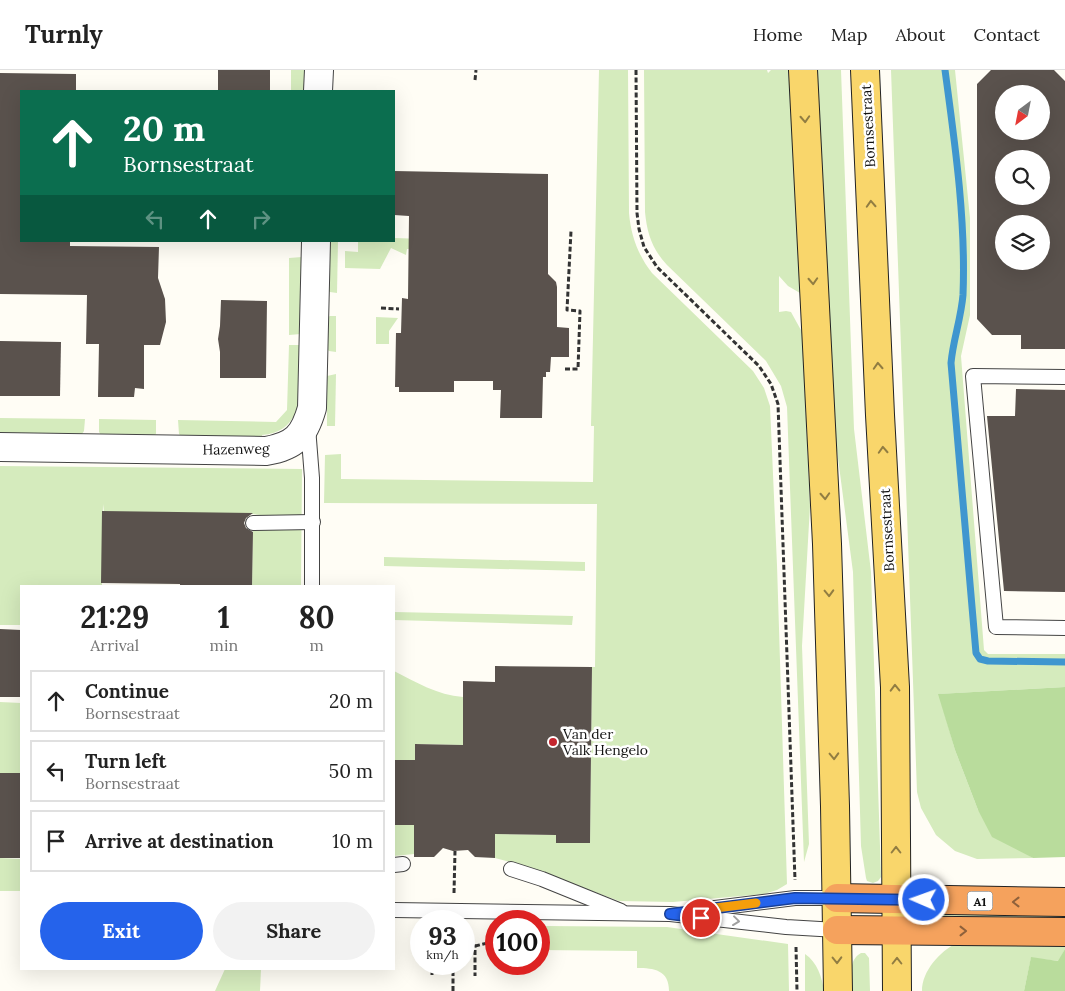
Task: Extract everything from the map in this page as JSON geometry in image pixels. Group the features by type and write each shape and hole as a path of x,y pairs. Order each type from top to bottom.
{"highway":[{"path":"837,898 896,899"},
{"name":"A1","path":"896,899 1065,902"},
{"path":"837,930 897,931"},
{"name":"A1","path":"897,931 1065,932"}],"main road":[{"path":"802,70 828,544 838,991"},
{"name":"Bornsestraat","path":"865,70 880,405 896,687 897,991"}],"street":[{"path":"318,90 319,70"},
{"path":"308,424 312,408 316,242"},
{"name":"Hazenweg","path":"0,447 266,450 284,448 299,437 308,424"}],"lane":[{"path":"1065,377 973,376 996,627 1065,628"},
{"path":"308,424 313,522 312,585"},
{"path":"253,523 313,522"},
{"path":"511,869 629,914"},
{"path":"670,914 795,898 837,898"},
{"path":"395,910 670,914 796,928 837,930"}],"path":[{"path":"475,80 476,70"},
{"path":"636,70 637,213 644,247 657,267 759,366 771,384 778,404 795,898"},
{"path":"565,369 578,369 580,311 567,310 571,231"},
{"path":"380,308 400,309"},
{"path":"454,897 455,851"},
{"path":"796,928 797,991"},
{"path":"453,975 453,991"}],"green space":[{"path":"291,70 307,70 306,90 291,90"},
{"path":"599,70 628,70 629,213 631,230 639,252 652,273 753,371 764,388 770,406 787,884 777,890 764,894 673,902 619,901 521,865 495,858 495,834 556,835 556,843 590,843 592,667 595,667 597,504 324,503 325,455 341,454 341,479 593,482 594,426 591,426"},
{"path":"644,70 767,70 768,73 771,70 789,70 800,293 788,286 779,276 779,312 791,312 802,332 810,506 802,646 809,844 804,862 787,407 781,386 766,361 667,265 651,240 645,212"},
{"path":"816,70 841,70 854,429 871,572 881,877 873,883 867,881 866,878 861,846 853,572 834,428"},
{"path":"891,70 955,70 970,218 970,315 961,356 984,650 988,654 1065,654 1065,687 939,694 955,750 978,810 1033,858 977,859 955,851 936,835 921,808 917,792"},
{"path":"395,238 425,239 426,249 407,249 406,255 391,248 380,269 345,268 345,251 358,252 358,242 395,242"},
{"path":"329,242 338,242 337,293 328,291"},
{"path":"302,257 301,334 289,335 289,258"},
{"path":"336,316 336,352 327,349 328,317"},
{"path":"376,317 398,318 389,331 389,344 376,344"},
{"path":"289,345 301,345 301,388 295,414 288,424 277,432 262,435 262,437 181,436 179,434 178,420 276,422 287,410"},
{"path":"336,374 335,426 327,426 327,376"},
{"path":"0,418 85,419 82,434 0,433"},
{"path":"99,419 156,420 156,434 153,436 101,435 99,432"},
{"path":"0,466 302,469 301,585 252,585 253,515 260,514 104,512 103,504 102,585 20,585 20,625 0,625"},
{"path":"384,557 585,562 585,571 384,566"},
{"path":"395,612 573,616 572,625 395,620"},
{"path":"395,672 444,694 463,697 463,745 415,744 415,760 395,760"},
{"path":"1065,687 1065,857 1033,858 992,837 978,810 955,750 938,694"},
{"path":"0,702 20,703 20,773 0,773"},
{"path":"395,825 414,825 414,854 395,856"},
{"path":"0,858 20,859 20,891 0,891"},
{"path":"920,913 1065,916 1065,925 920,922"},
{"path":"550,926 667,927 788,944 789,991 669,991 663,974 655,970 637,968 637,951 550,950"},
{"path":"957,943 1065,943 1065,949 1059,961 1031,958 1024,991 922,991 925,976 933,962 944,951"},
{"path":"1065,949 1065,991 1024,991 1031,957 1058,961"},
{"path":"861,953 865,953 869,958 870,991 851,991 852,965"},
{"path":"805,954 813,961 818,970 824,991 805,991"},
{"path":"225,970 261,970 260,991 215,991"}],"building":[{"path":"218,70 270,70 270,90 218,90"},
{"path":"991,70 1054,70 1065,81 1065,349 1021,349 1021,335 992,335 977,319 977,84"},
{"path":"0,73 76,74 76,90 20,90 20,242 70,242 70,246 159,247 158,278 165,299 166,322 160,345 144,345 144,389 135,388 134,397 98,397 99,344 86,344 87,295 0,294"},
{"path":"395,171 548,174 548,274 556,282 557,287 557,327 569,328 569,357 551,357 550,372 546,372 546,377 543,377 542,418 500,418 501,390 493,390 493,381 454,381 454,392 399,392 399,387 395,387 396,333 401,333 402,298 408,299 409,216 395,215"},
{"path":"221,300 267,301 266,378 220,378 218,339"},
{"path":"0,341 61,342 60,396 0,396"},
{"path":"1016,389 1065,390 1065,592 1004,591 987,416 1015,416"},
{"path":"102,511 253,513 246,518 244,523 246,528 253,532 252,585 101,583"},
{"path":"0,629 20,630 20,697 0,697"},
{"path":"495,666 592,667 590,843 556,843 556,835 495,834 495,858 475,857 468,850 453,851 443,848 434,857 414,857 414,825 395,825 395,760 415,760 415,744 463,745 463,681 495,682"},
{"path":"0,773 20,773 20,858 0,858"}],"waterway":[{"path":"945,70 959,182 963,239 963,295 951,363 976,653 980,659 988,661 1065,662"}],"slow traffic":[{"path":"699,910 756,903"}],"place":[{"name":"Van der Valk Hengelo","path":"553,742"}],"route":[{"path":"701,918 670,914 795,898 924,900"}]}
